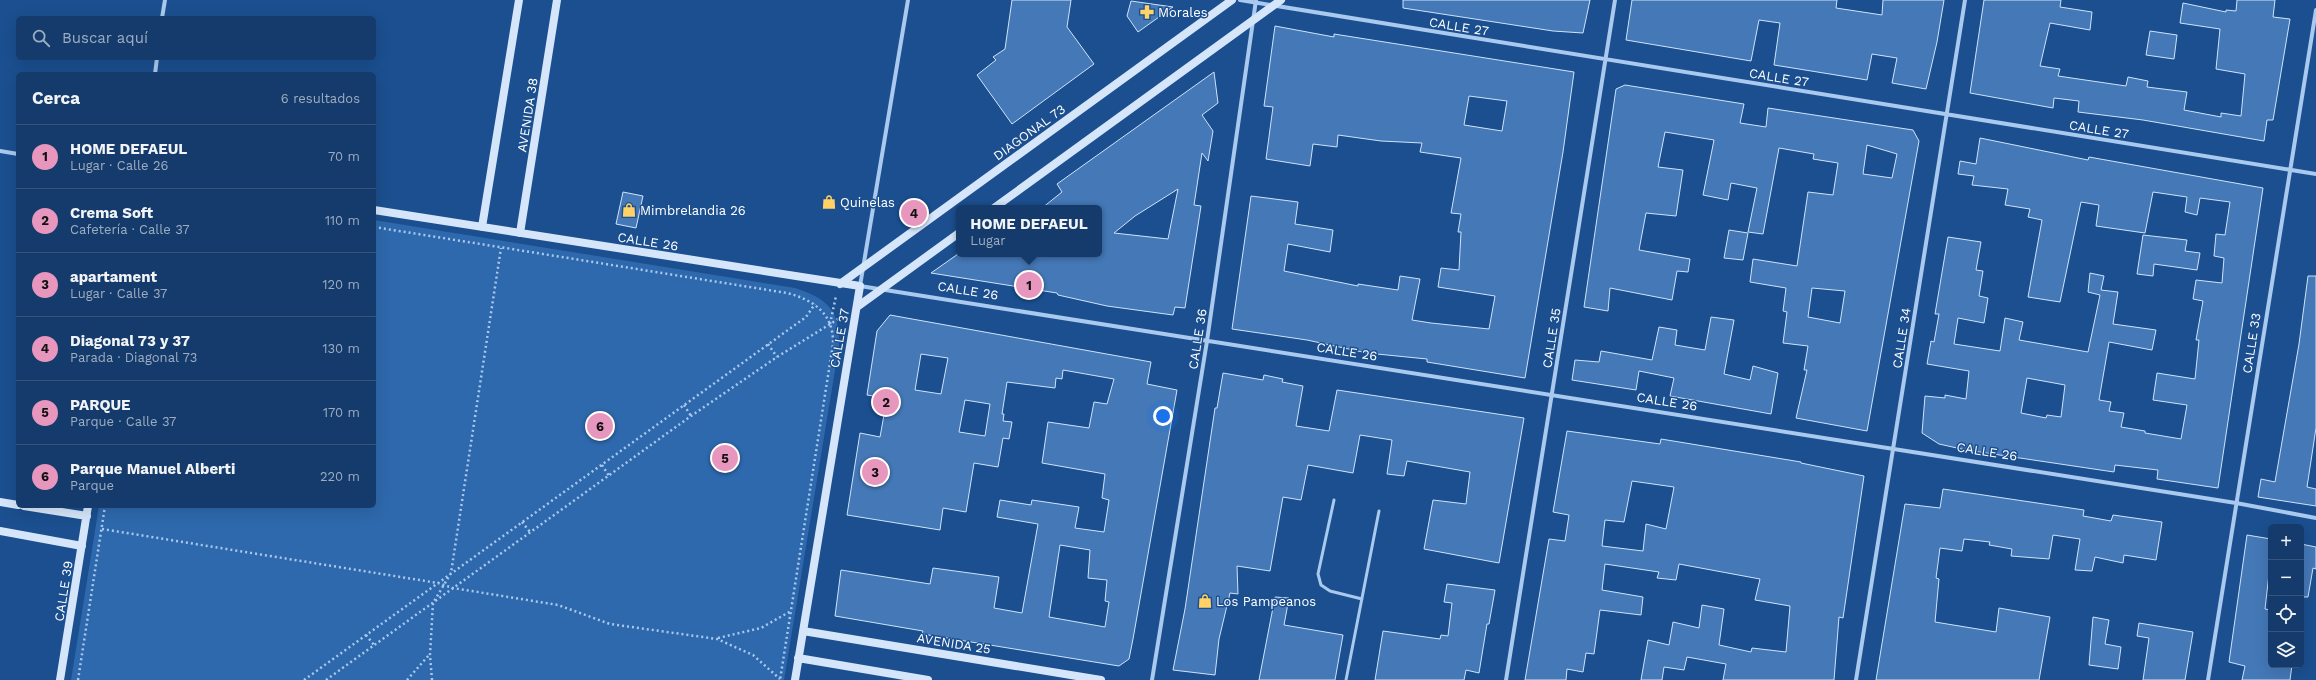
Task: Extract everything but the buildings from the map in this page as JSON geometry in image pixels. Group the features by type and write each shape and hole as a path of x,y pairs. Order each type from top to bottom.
{"main road":[{"name":"AVENIDA 38","path":"482,227 519,0"},
{"name":"AVENIDA 38","path":"520,233 557,0"},
{"name":"DIAGONAL 73","path":"840,284 1232,0"},
{"path":"998,205 1281,0"},
{"name":"CALLE 26","path":"376,210 860,286"},
{"path":"857,307 956,235"},
{"name":"CALLE 37","path":"795,680 860,286"},
{"path":"0,502 16,505"},
{"path":"36,508 86,516"},
{"name":"CALLE 39","path":"60,680 88,508"},
{"path":"0,531 82,546"},
{"name":"AVENIDA 25","path":"803,631 1101,680"},
{"path":"798,658 928,680"}],"street":[{"path":"162,16 165,0"},
{"name":"CALLE 37","path":"860,286 908,0"},
{"name":"CALLE 27","path":"1240,0 1255,1 1273,6 2316,174"},
{"name":"CALLE 35","path":"1506,680 1615,0"},
{"name":"CALLE 34","path":"1856,680 1965,0"},
{"name":"CALLE 36","path":"1152,680 1207,341 1255,1"},
{"name":"CALLE 33","path":"2208,680 2289,169 2316,10"},
{"path":"155,72 157,60"},
{"path":"0,151 16,154"},
{"name":"CALLE 26","path":"860,286 2236,503 2316,518"}],"lane":[{"path":"1334,500 1318,574 1321,585 1330,591 1362,599"},
{"path":"1346,680 1380,511"}],"path":[{"path":"376,227 787,293 803,297 815,304 821,309 830,324"},
{"path":"432,680 430,655 433,603 451,573 501,248"},
{"path":"780,680 833,344 830,324 840,284"},
{"path":"304,680 806,317 815,304"},
{"path":"326,680 692,416 777,357 830,324"},
{"path":"768,344 777,357"},
{"path":"684,405 692,416"},
{"path":"602,465 609,476"},
{"path":"78,680 105,508"},
{"path":"522,522 530,532"},
{"path":"102,529 438,583 453,588 558,605 610,624 717,639 753,655 780,680"},
{"path":"717,639 761,628 791,610"},
{"path":"366,635 374,645"},
{"path":"407,680 430,655"}],"shaded area":[{"path":"376,220 795,288 824,302 834,315 839,334 839,346 784,680 71,680 99,508 376,508"}],"place":[{"name":"Morales","path":"1147,12"},
{"name":"Quinelas","path":"829,202"},
{"name":"Mimbrelandia 26","path":"629,210"},
{"name":"Diagonal 73 y 37","path":"914,213"},
{"name":"HOME DEFAEUL","path":"1029,285"},
{"name":"Crema Soft","path":"886,402"},
{"name":"Parque Manuel Alberti","path":"600,426"},
{"name":"PARQUE","path":"725,458"},
{"name":"apartament","path":"875,472"},
{"name":"Los Pampeanos","path":"1205,601"}]}
